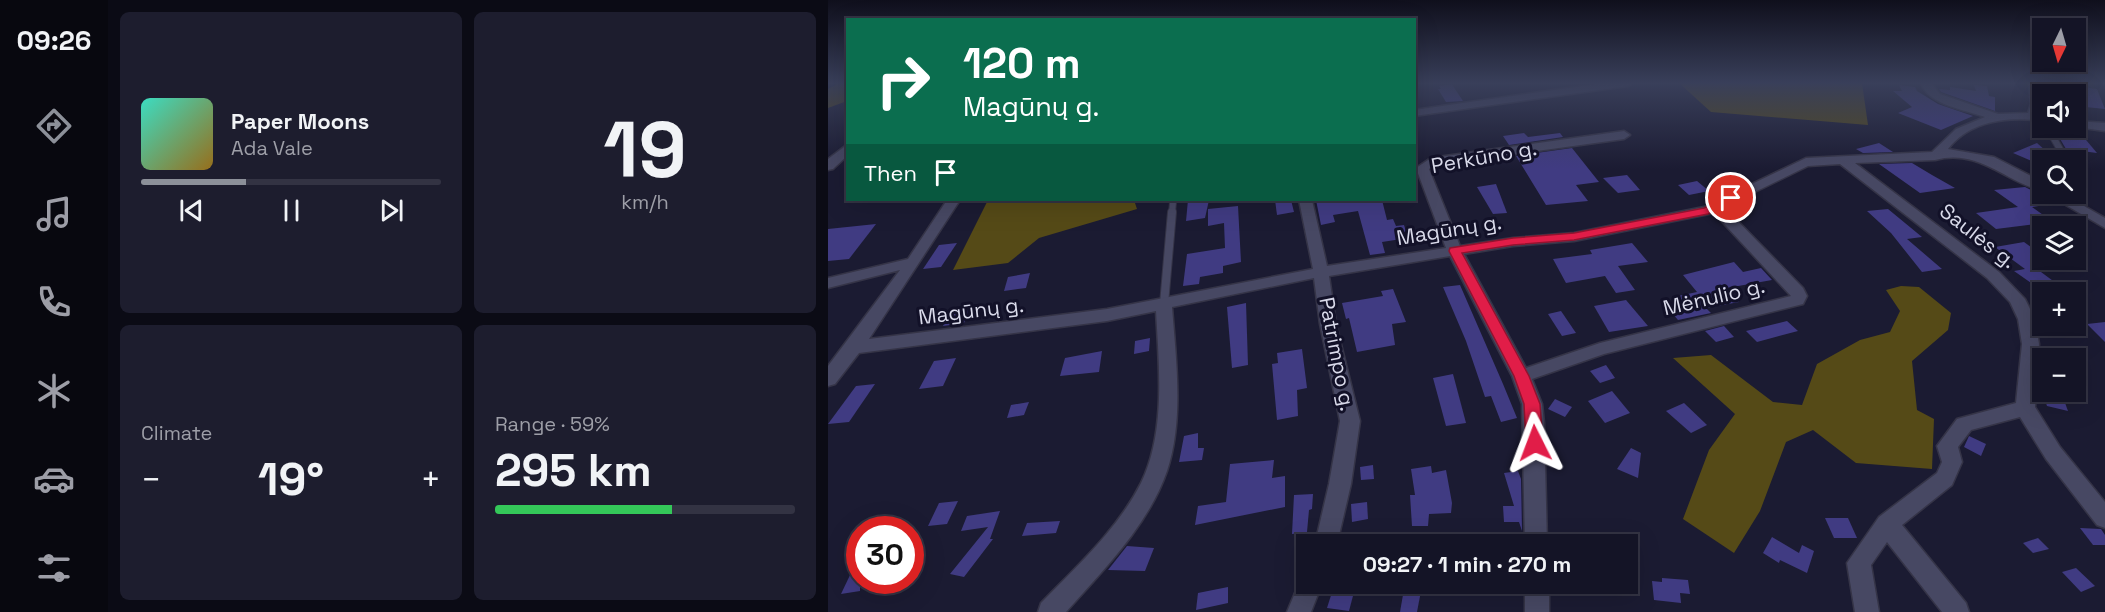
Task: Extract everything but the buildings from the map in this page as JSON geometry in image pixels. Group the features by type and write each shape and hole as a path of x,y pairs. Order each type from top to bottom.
{"street":[{"path":"1980,112 1998,118"},
{"path":"2032,120 1998,118 1987,120 1952,137 1941,152 1990,160 2032,181"},
{"path":"2086,125 2105,127"},
{"name":"Perkūno g.","path":"1536,534 1532,404 1521,376 1455,251 1422,173 1422,168 1431,162 1624,135"},
{"path":"828,166 846,150"},
{"name":"Magūnų g.","path":"854,347 1107,315 1322,272 1513,242 1574,237 1708,210 1806,162 1919,158 1935,156 1941,152"},
{"name":"Saulės g.","path":"1841,159 1993,275 2010,291 2021,306 2029,328 2031,360 2025,408"},
{"path":"828,379 854,347 952,201"},
{"name":"Patrimpo g.","path":"1305,201 1322,272 1328,324 1350,421 1340,484 1328,534"},
{"path":"2071,204 2105,224"},
{"name":"Mėnulio g.","path":"1521,376 1600,350 1797,300 1797,292 1715,206"},
{"path":"828,283 913,262"},
{"path":"1050,612 1087,572 1141,504 1156,471 1162,447 1168,380 1164,304"},
{"path":"1867,612 1859,563 1887,524 1945,479 1952,462 1947,446 1964,424 2025,408 2053,453 2105,518"},
{"path":"1887,524 1957,612"},
{"path":"1299,612 1306,594"},
{"path":"1537,594 1537,612"}],"lane":[{"path":"1164,304 1173,202"}],"shaded area":[{"path":"1711,112 1866,112 1868,125"},
{"path":"988,201 1134,201 1137,209 1039,238 1008,263 953,270"},
{"path":"1901,286 1919,287 1951,313 1948,330 1912,361 1917,410 1934,419 1932,469 1856,463 1813,430 1786,442 1760,511 1734,553 1683,519 1709,450 1735,414 1673,358 1711,355 1773,402 1802,405 1817,364 1860,340 1890,332 1900,311 1886,290"}],"route":[{"path":"1535,443 1532,404 1521,376 1455,251 1513,242 1574,237 1708,210 1731,198"}]}
